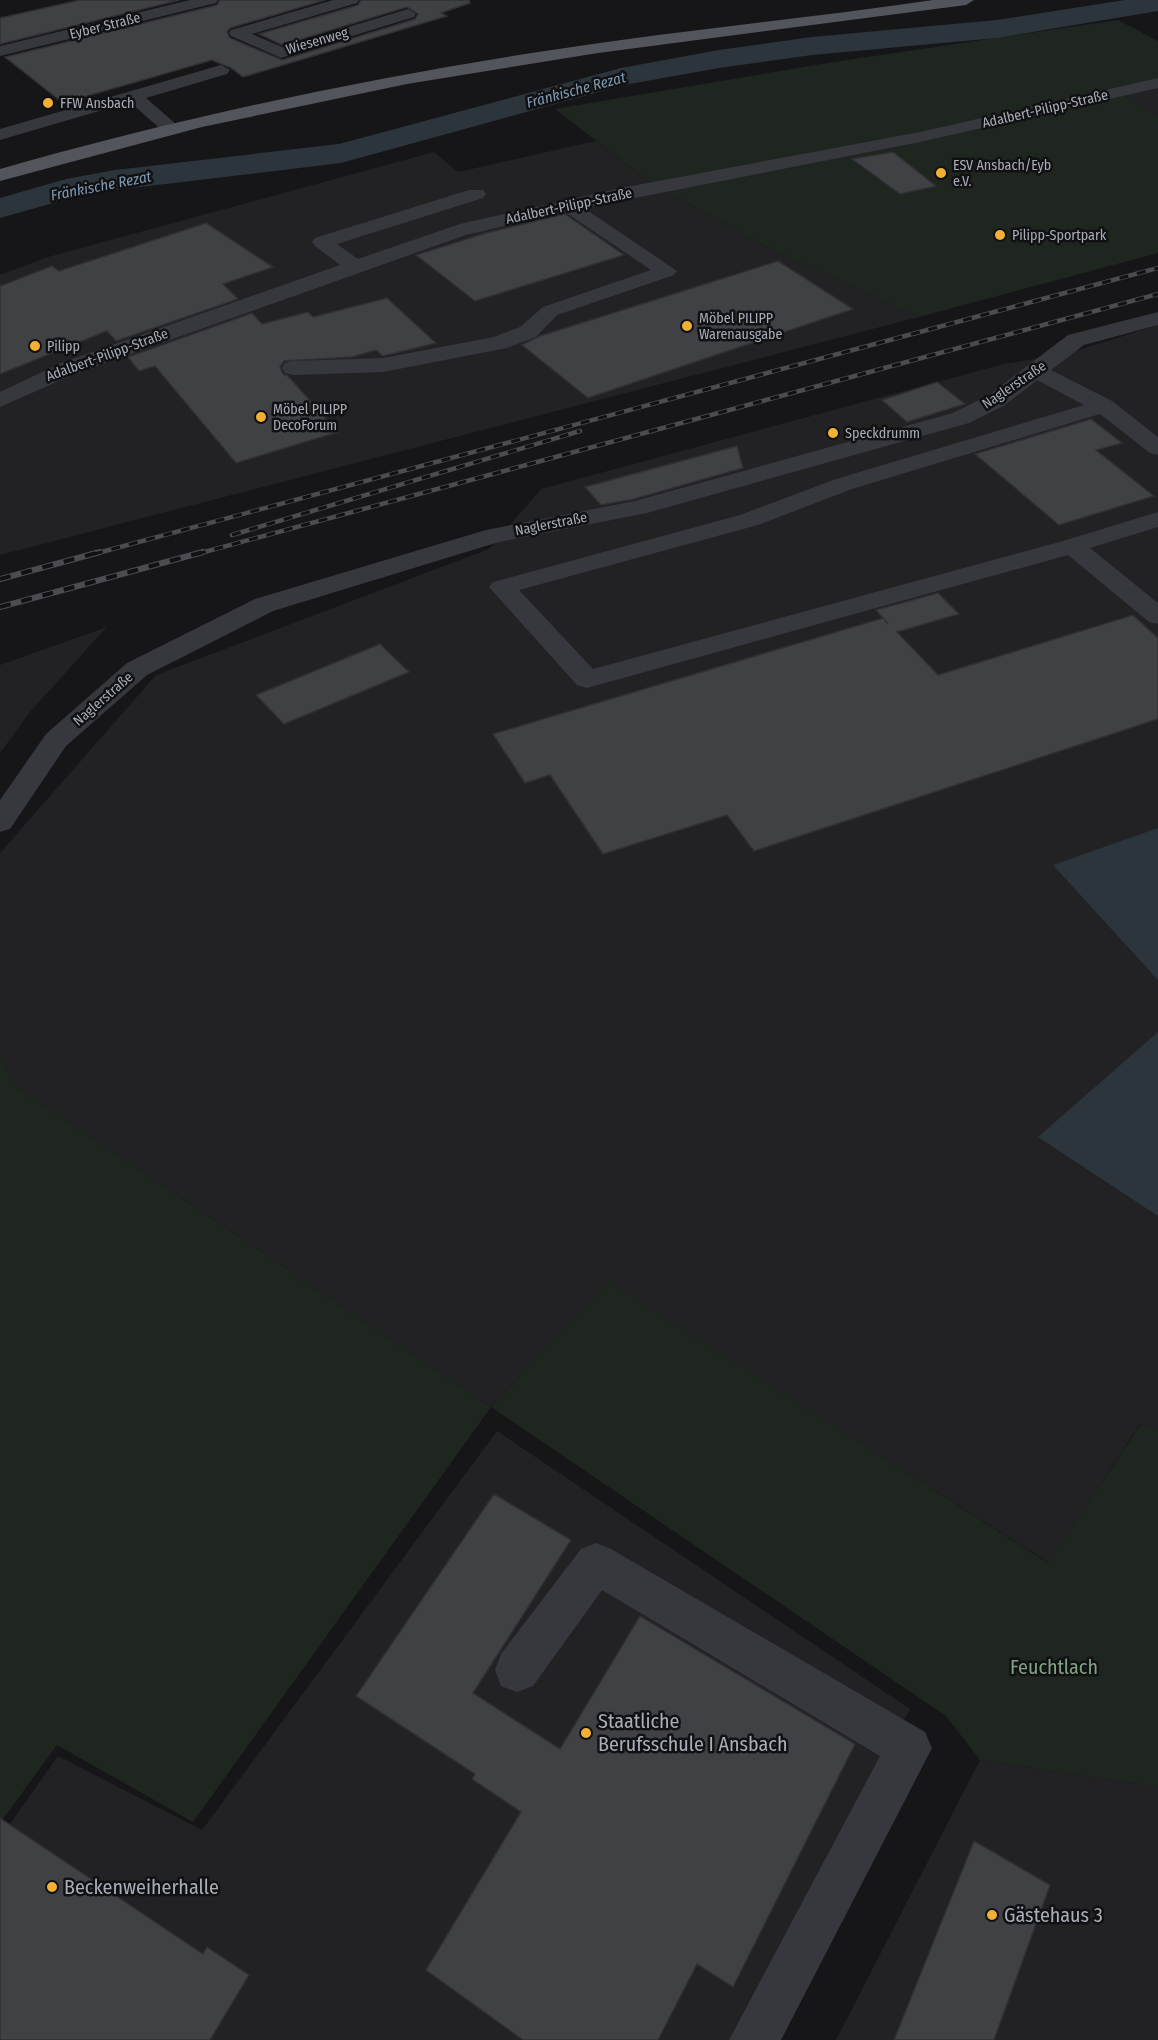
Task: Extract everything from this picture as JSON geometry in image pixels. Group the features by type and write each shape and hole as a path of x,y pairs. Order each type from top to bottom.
{"main road":[{"path":"0,166 306,91 556,46 914,4 966,0"},
{"path":"0,175 167,126"}],"street":[{"name":"Eyber Straße","path":"0,51 173,4 210,0"},
{"name":"Wiesenweg","path":"351,0 237,33 281,53 408,14"},
{"path":"0,135 221,70"},
{"name":"Adalbert-Pilipp-Straße","path":"0,399 69,368 460,230 568,206 920,137 1158,83"},
{"path":"133,96 167,126"},
{"path":"354,266 322,242 476,194"},
{"path":"293,368 383,365 499,343 528,332 550,311 667,271 568,206"},
{"name":"Naglerstraße","path":"0,822 56,740 137,669 264,605 495,535 638,508 961,418 997,400 1076,340 1158,318"},
{"path":"1036,371 1104,406 1158,448"},
{"path":"502,587 749,520 844,484 1104,406"},
{"path":"502,587 545,555 623,525 638,508"},
{"path":"502,587 587,679 1072,546 1158,519"},
{"path":"1072,546 1158,616"},
{"path":"517,1670 596,1563 909,1748 754,2040"}],"shaded area":[{"path":"1158,79 1158,115 1112,90"},
{"path":"596,141 652,184 771,249 919,317 0,555 0,275 48,257 434,152 458,172"},
{"path":"1158,325 1158,1430 1140,1424 1049,1563 608,1282 491,1407 19,1088 0,1055 0,853 156,675 489,549 541,489 1004,364 1069,353"},
{"path":"107,627 30,712 0,753 0,665"},
{"path":"1158,828 1158,980 1053,865"},
{"path":"1158,1032 1158,1216 1038,1137"},
{"name":"Staatliche Berufsschule I Ansbach","path":"497,1431 910,1709 731,2040 0,2040 0,1838 58,1756 202,1830"},
{"path":"980,1760 1158,1787 1158,2040 836,2040"}],"green space":[{"path":"1118,20 1158,41 1158,79 1113,90 1158,115 1158,253 919,317 771,249 652,184 555,109 827,63"},
{"path":"0,1055 19,1088 491,1407 193,1822 57,1745 0,1823"},
{"name":"Feuchtlach","path":"608,1281 1048,1563 1141,1424 1158,1430 1158,1787 980,1760 946,1716 491,1407"}],"building":[{"path":"80,0 180,0 0,44 0,18"},
{"path":"220,0 325,0 230,28 227,32 230,38 282,60 415,19 418,14 407,7 282,45 259,34 358,5 361,0 469,0 470,3 441,13 447,16 243,77 231,68 212,60 63,103 5,57 217,5"},
{"path":"893,152 936,186 900,194 852,159"},
{"path":"565,214 624,255 475,301 416,255 486,233"},
{"path":"206,223 273,267 223,284 238,299 116,341 107,331 0,374 0,286 52,266 59,271"},
{"name":"Möbel PILIPP Warenausgabe","path":"778,261 853,309 588,398 522,345 540,336"},
{"path":"387,298 436,343 383,356 376,350 352,357 284,361 280,367 283,374 288,376 338,432 236,463 155,366 139,371 128,357 252,313 262,324 308,312 313,317"},
{"path":"937,382 965,404 907,422 882,400"},
{"path":"1091,419 1122,443 1096,450 1154,496 1059,525 975,454"},
{"path":"737,446 743,468 634,499 601,505 585,487"},
{"path":"938,593 959,614 897,632 938,675 1133,615 1158,638 1158,719 754,851 727,815 603,854 550,775 525,783 493,734 883,618 876,610"},
{"path":"380,644 409,672 284,724 256,695"},
{"path":"494,1494 571,1540 473,1693 560,1749 640,1616 855,1744 733,1987 697,1964 658,2040 523,2040 426,1970 521,1812 472,1779 475,1774 356,1696"},
{"name":"Beckenweiherhalle","path":"0,1818 203,1954 207,1947 249,1975 210,2040 0,2040"},
{"name":"Gästehaus 3","path":"974,1841 1050,1885 994,2040 894,2040"}],"waterway":[{"name":"Fränkische Rezat","path":"0,208 66,189 115,180 341,153 621,77 719,59 812,46 997,29 1158,3"}],"railway":[{"path":"94,554 1158,268"},
{"path":"197,554 1158,294"},
{"path":"232,535 580,431"},
{"path":"0,579 100,552"},
{"path":"0,607 203,552"}],"place":[{"name":"FFW Ansbach","path":"48,103"},
{"name":"ESV Ansbach/Eyb e.V.","path":"941,173"},
{"name":"Pilipp-Sportpark","path":"1000,235"},
{"name":"Möbel PILIPP Warenausgabe","path":"687,326"},
{"name":"Pilipp","path":"35,346"},
{"name":"Möbel PILIPP DecoForum","path":"261,417"},
{"name":"Speckdrumm","path":"833,433"},
{"name":"Staatliche Berufsschule I Ansbach","path":"586,1733"},
{"name":"Beckenweiherhalle","path":"52,1887"},
{"name":"Gästehaus 3","path":"992,1915"}]}
